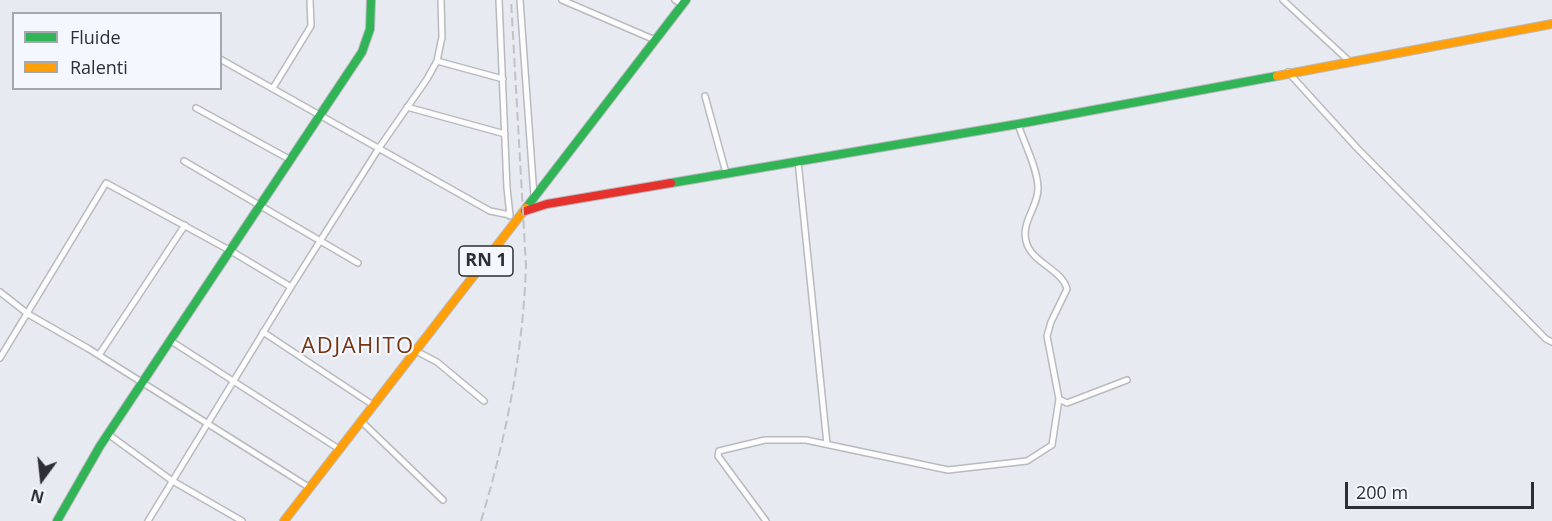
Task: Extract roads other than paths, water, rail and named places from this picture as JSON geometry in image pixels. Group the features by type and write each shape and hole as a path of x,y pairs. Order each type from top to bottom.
{"street":[{"path":"273,88 310,26 310,0"},
{"path":"57,521 108,434 362,52 370,29 371,0"},
{"path":"148,521 291,287 437,61 442,37 441,0"},
{"path":"500,0 505,134 510,215 513,226"},
{"path":"520,0 534,197"},
{"path":"562,0 655,40"},
{"path":"675,0 684,2"},
{"path":"1283,0 1350,61"},
{"name":"RN 1","path":"284,521 684,2"},
{"path":"525,211 547,204 1018,124 1552,24"},
{"path":"222,60 490,211 510,215"},
{"path":"437,61 503,79"},
{"path":"1288,72 1357,148 1546,339 1552,342"},
{"path":"705,96 726,173"},
{"path":"407,107 505,134"},
{"path":"196,108 289,159"},
{"path":"766,521 718,456 719,451 765,440 806,440 948,470 1027,460 1052,446 1059,399 1047,336 1050,322 1067,290 1059,278 1034,257 1025,239 1026,225 1038,186 1018,124"},
{"path":"184,161 357,263"},
{"path":"798,161 828,444"},
{"path":"0,358 106,183 231,251 291,287"},
{"path":"540,190 547,204"},
{"path":"99,355 184,225"},
{"path":"0,292 28,314 99,355 206,425 310,488"},
{"path":"263,332 373,405"},
{"path":"171,341 339,449"},
{"path":"416,351 437,362 484,401"},
{"path":"1059,399 1067,403 1127,381"},
{"path":"361,422 443,500"},
{"path":"108,434 171,480 242,521"}],"railway":[{"path":"481,521 512,395 521,331 526,266 511,0"}],"district":[{"name":"ADJAHITO","path":"358,347"}]}
